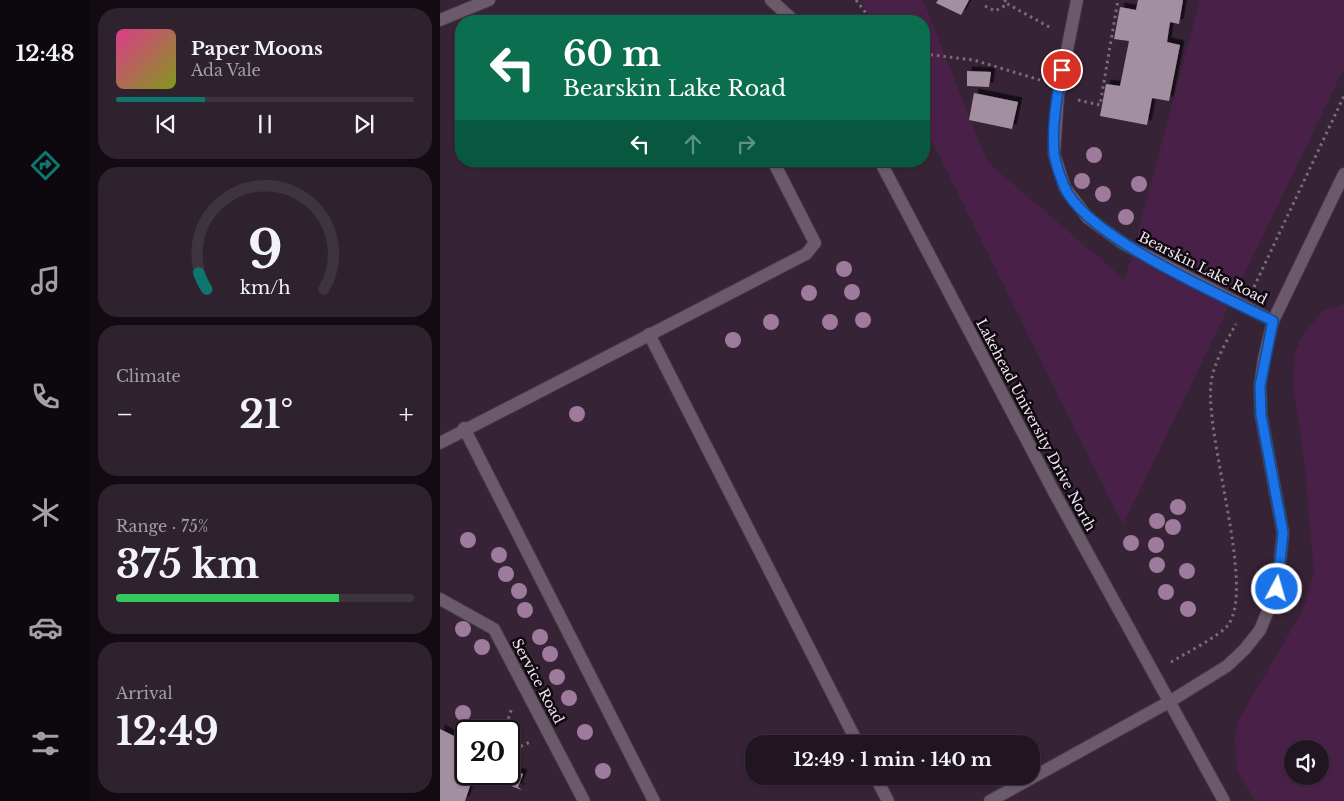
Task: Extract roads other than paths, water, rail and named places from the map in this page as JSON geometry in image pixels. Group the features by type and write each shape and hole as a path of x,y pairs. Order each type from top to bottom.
{"lane":[{"path":"440,20 489,0"},
{"path":"771,0 787,15"},
{"name":"Bearskin Lake Road","path":"1077,0 1058,90 1054,154 1065,188 1088,218 1124,244 1273,321"},
{"path":"440,443 464,428 806,254 815,243 776,167"},
{"name":"Lakehead University Drive North","path":"883,167 1054,492 1224,801"},
{"path":"990,801 1169,702 1227,666 1246,649 1260,630 1277,589 1283,533 1261,415 1260,386 1273,321 1344,174"},
{"path":"649,334 853,735"},
{"path":"464,428 654,801"},
{"name":"Service Road","path":"440,599 494,629 584,801"},
{"path":"880,785 888,801"}]}
